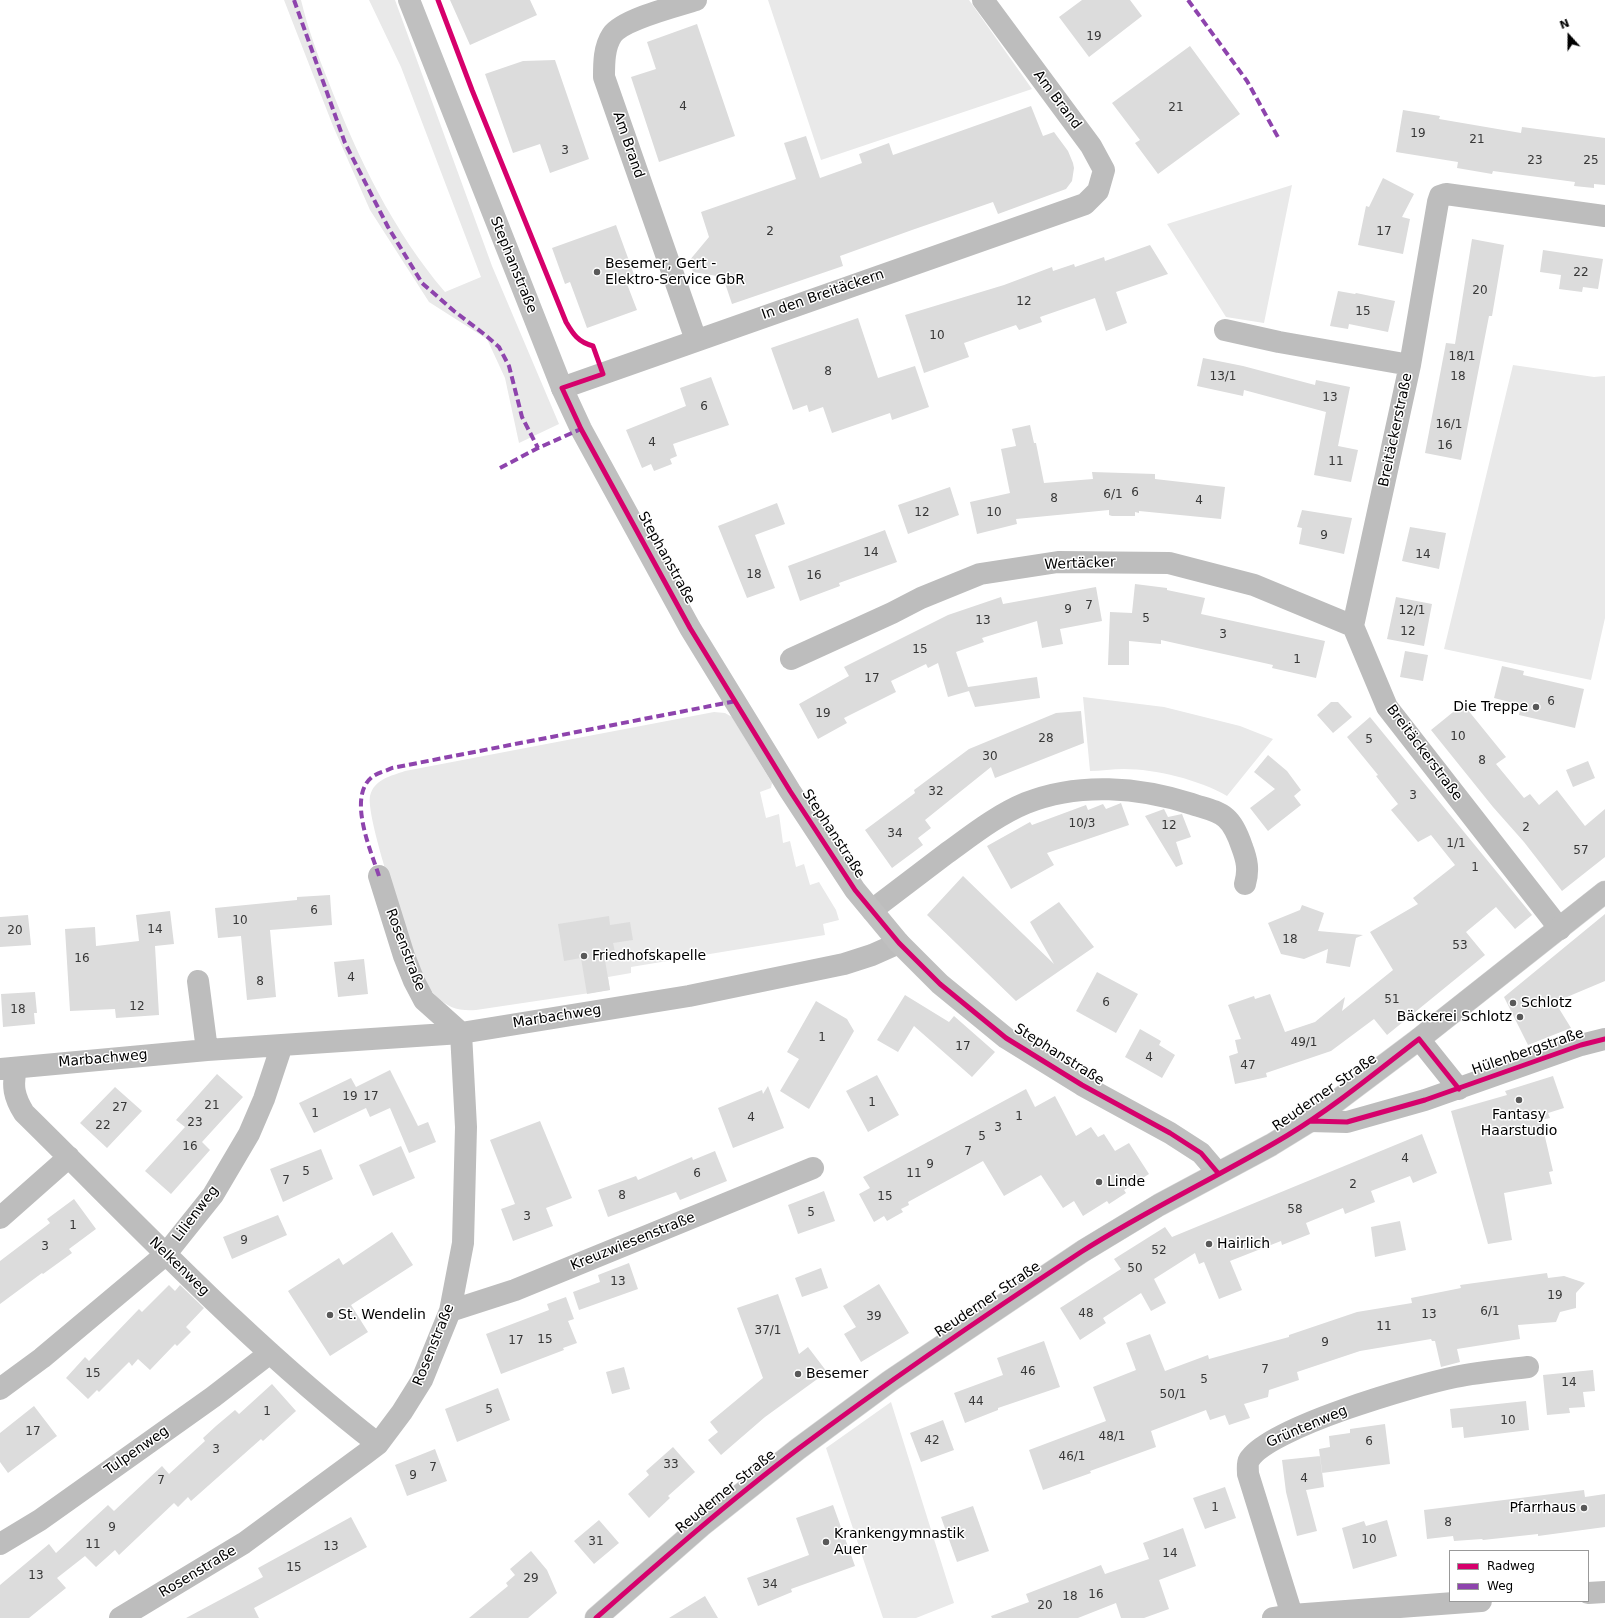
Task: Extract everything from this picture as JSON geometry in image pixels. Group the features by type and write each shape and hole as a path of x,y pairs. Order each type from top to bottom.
{"street":[{"name":"Stephanstraße","path":"409,0 562,388 581,429 690,628 794,797 855,890 899,943 940,984 1006,1038 1082,1085 1201,1153 1218,1173"},
{"name":"Am Brand","path":"696,0 632,21 612,35 604,58 604,77 696,340"},
{"name":"Am Brand","path":"983,0 1091,146 1104,170 1098,191 1085,204"},
{"name":"Breitäckerstraße","path":"1560,929 1387,708 1353,626 1410,365 1440,196 1446,194 1605,216"},
{"name":"In den Breitäckern","path":"562,388 1085,204"},
{"name":"Breitäckerstraße","path":"1225,330 1279,342 1410,365"},
{"name":"Wertäcker","path":"791,659 892,614 921,598 980,574 1058,562 1168,563 1254,584 1353,626"},
{"path":"872,910 974,833 1007,812 1026,803 1074,790 1090,789 1133,791 1178,800 1217,812 1227,818 1239,839 1246,856 1249,871 1245,884"},
{"name":"Rosenstraße","path":"120,1618 244,1543 378,1444 402,1412 422,1380 450,1311 463,1243 466,1127 461,1033 424,1000 404,956 379,876"},
{"name":"Reuderner Straße","path":"596,1618 701,1526 798,1449 890,1381 1083,1251 1159,1205 1310,1121 1419,1039 1605,892"},
{"name":"Marbachweg","path":"8,1068 207,1050 461,1033 697,994 844,964 872,955 899,943"},
{"path":"198,981 207,1050"},
{"name":"Hülenbergstraße","path":"1419,1039 1459,1089"},
{"name":"Hülenbergstraße","path":"1310,1121 1347,1122 1459,1089 1581,1045 1605,1039"},
{"name":"Lilienweg","path":"0,1389 42,1358 165,1255 212,1195 249,1134 264,1100 282,1045"},
{"name":"Nelkenweg","path":"8,1068 17,1102 24,1113 165,1255 270,1353 347,1420 378,1444"},
{"path":"0,1218 69,1157"},
{"name":"Kreuzwiesenstraße","path":"450,1311 515,1290 813,1168"},
{"name":"Tulpenweg","path":"0,1544 40,1520 213,1397 270,1353"},
{"name":"Grüntenweg","path":"1283,1616 1248,1474 1248,1461 1258,1448 1280,1436 1406,1389 1457,1376 1528,1367"},
{"path":"1589,1593 1605,1592"},
{"path":"1283,1616 1467,1602"}],"shaded area":[{"path":"284,0 301,0 310,32 340,111 378,193 409,244 426,269 445,292 481,277 401,67 369,0 395,0 492,266 559,424 519,443 505,378 487,339 429,302 370,210 333,126"},
{"path":"768,0 969,0 1032,89 821,160"},
{"path":"1292,185 1264,323 1226,317 1167,224"},
{"path":"1513,365 1594,377 1605,376 1605,618 1591,680 1444,649"},
{"path":"1083,697 1164,707 1240,726 1273,739 1227,796 1191,780 1163,773 1124,769 1090,771"},
{"path":"714,712 725,713 732,717 772,783 771,788 760,792 766,818 779,814 783,843 790,841 796,867 804,864 810,885 819,882 836,910 839,920 823,924 825,935 631,967 631,973 608,977 610,990 476,1010 454,1008 444,1003 435,995 427,983 417,960 394,898 384,865 371,810 370,796 375,786 384,779 405,771"},
{"path":"891,1402 954,1603 916,1618 883,1618 826,1448"}],"building":[{"path":"450,0 530,0 537,15 470,45"},
{"path":"1082,0 1130,0 1142,16 1089,57 1059,17"},
{"path":"697,24 735,136 659,162 631,77 656,69 647,42"},
{"path":"1190,46 1240,114 1158,174 1135,143 1140,140 1112,103"},
{"path":"555,60 589,159 550,173 540,144 513,153 485,74 523,61"},
{"path":"1031,106 1043,136 1054,132 1068,151 1074,168 1072,181 1066,189 998,214 993,202 840,256 843,266 732,304 723,277 693,272 689,261 709,237 701,212 796,179 784,143 806,136 820,178 862,163 859,154 889,143 893,155"},
{"path":"1403,110 1440,116 1439,119 1521,133 1522,127 1605,138 1605,185 1594,184 1594,188 1574,186 1575,182 1493,171 1492,174 1457,168 1458,162 1396,152"},
{"path":"1383,178 1414,194 1402,217 1410,219 1403,254 1358,245 1366,206 1369,207"},
{"name":"Besemer, Gert - Elektro-Service GbR","path":"616,225 636,280 627,284 637,310 587,328 570,282 565,284 552,248"},
{"path":"1472,239 1504,245 1492,316 1489,316 1461,460 1425,453 1446,343 1455,344"},
{"path":"1150,245 1168,274 1116,292 1127,323 1106,331 1095,298 1040,317 1042,322 1019,330 1016,325 964,343 969,357 924,373 905,315 1004,285 1052,267 1053,271 1074,264 1075,267 1104,257 1105,261"},
{"path":"1543,250 1603,259 1598,289 1583,287 1582,292 1559,289 1561,275 1540,272"},
{"path":"1338,291 1395,301 1388,332 1349,324 1348,329 1330,326"},
{"path":"858,318 878,378 915,366 929,407 892,420 890,413 832,433 823,407 809,412 807,405 793,410 771,348"},
{"path":"1203,358 1243,366 1315,385 1316,380 1350,387 1338,446 1358,450 1351,482 1314,475 1326,412 1244,390 1243,396 1197,386"},
{"path":"711,377 729,425 673,444 677,456 670,459 672,464 654,471 651,464 642,468 626,430 686,406 680,388"},
{"path":"1030,425 1034,443 1036,443 1044,483 1093,479 1092,472 1155,474 1155,479 1225,487 1221,519 1139,511 1139,513 1135,512 1135,516 1112,516 1109,515 1109,510 1016,519 1017,524 977,534 970,502 1010,493 1001,449 1016,446 1012,429"},
{"path":"950,487 959,515 908,534 898,505"},
{"path":"777,503 785,524 755,535 775,588 747,598 718,526"},
{"path":"1302,510 1352,518 1344,554 1299,544 1302,528 1297,527"},
{"path":"1410,527 1446,533 1439,569 1402,561"},
{"path":"885,530 897,562 839,583 840,586 800,601 788,566"},
{"path":"1135,584 1167,588 1167,590 1205,598 1201,614 1325,641 1316,678 1272,668 1273,665 1161,640 1161,644 1129,641 1129,665 1108,665 1110,612 1132,613"},
{"path":"1096,587 1102,621 1060,629 1063,644 1042,648 1037,621 982,638 984,642 956,652 968,687 1037,677 1040,698 975,707 969,691 948,697 938,663 928,668 926,664 891,681 896,692 844,718 847,723 818,739 799,704 849,676 844,667 948,615 1001,597 1003,604"},
{"path":"1396,597 1432,604 1424,646 1387,639"},
{"path":"1405,651 1428,655 1423,681 1400,677"},
{"path":"1502,666 1524,671 1523,675 1584,689 1575,728 1519,715 1521,705 1494,698"},
{"path":"1331,702 1338,702 1352,717 1333,733 1317,715"},
{"path":"1463,704 1506,757 1496,764 1524,798 1530,794 1539,805 1557,790 1585,826 1605,809 1605,857 1562,891 1524,842 1493,807 1431,730"},
{"path":"1081,711 1084,743 995,778 991,767 925,820 931,828 918,838 923,845 892,868 865,830 915,793 914,790 969,749 1056,713"},
{"path":"1370,717 1532,915 1515,929 1496,907 1466,932 1485,955 1387,1035 1374,1019 1331,1051 1266,1073 1267,1077 1235,1084 1229,1056 1238,1053 1235,1040 1241,1039 1228,1005 1254,996 1255,999 1270,994 1285,1032 1315,1022 1345,997 1342,1011 1393,970 1370,932 1418,904 1413,898 1455,865 1431,835 1418,842 1391,810 1398,804 1376,776 1378,775 1347,737"},
{"path":"1268,755 1287,771 1301,790 1294,796 1301,805 1268,831 1250,808 1275,789 1254,772"},
{"path":"1588,761 1595,778 1573,787 1566,770"},
{"path":"1121,803 1129,825 1047,853 1054,865 1011,889 987,846 1030,822 1032,825 1086,805 1088,810 1103,804 1106,809"},
{"path":"1164,809 1168,817 1182,814 1191,837 1176,842 1183,864 1176,867 1145,816"},
{"path":"963,876 1054,964 1030,922 1059,902 1094,947 1016,1001 927,915"},
{"path":"330,895 332,925 270,930 276,997 247,1000 241,936 218,938 215,908 297,900 297,897"},
{"path":"1302,905 1324,913 1318,931 1363,935 1356,938 1350,967 1326,963 1328,949 1304,959 1281,954 1268,923 1300,910"},
{"path":"170,911 174,944 155,946 159,1015 116,1018 115,1009 70,1011 65,929 95,927 96,946 139,941 136,915"},
{"path":"1605,914 1605,981 1555,1002 1571,1028 1528,1045 1504,997"},
{"path":"28,915 31,945 0,947 0,917"},
{"name":"Friedhofskapelle","path":"609,916 610,925 630,922 633,940 613,943 615,952 604,954 610,990 587,994 581,958 564,961 558,924"},
{"path":"364,959 368,994 338,997 334,962"},
{"path":"1097,972 1138,994 1116,1033 1076,1011"},
{"path":"35,992 37,1013 34,1013 35,1024 3,1027 1,994"},
{"path":"905,995 949,1022 954,1016 995,1052 972,1077 914,1026 898,1052 877,1040"},
{"path":"816,1001 847,1019 854,1031 809,1109 780,1091 799,1059 787,1052"},
{"path":"1140,1029 1161,1041 1159,1045 1175,1055 1162,1078 1125,1057"},
{"path":"390,1070 418,1126 428,1122 436,1142 409,1153 390,1108 370,1117 366,1108 314,1133 299,1103 351,1078 356,1087"},
{"path":"217,1074 243,1097 202,1142 210,1150 171,1194 145,1171 185,1127 176,1120"},
{"path":"877,1075 899,1115 868,1132 846,1091"},
{"path":"1553,1076 1564,1108 1548,1113 1550,1118 1541,1120 1553,1171 1549,1172 1552,1184 1504,1193 1512,1240 1488,1244 1451,1111 1507,1095 1505,1091"},
{"path":"768,1086 784,1128 733,1148 718,1108 762,1090 763,1094"},
{"path":"115,1087 142,1111 107,1148 80,1123"},
{"path":"1026,1089 1035,1107 1055,1096 1076,1136 1091,1127 1098,1137 1104,1134 1115,1151 1129,1143 1149,1174 1124,1190 1126,1193 1109,1204 1107,1201 1083,1216 1074,1201 1063,1208 1041,1175 1004,1196 983,1161 908,1202 909,1205 901,1209 903,1212 887,1221 884,1216 874,1222 859,1194 870,1188 863,1177"},
{"path":"540,1121 572,1198 546,1208 553,1226 513,1241 501,1209 515,1204 490,1140"},
{"path":"1422,1134 1437,1173 1413,1183 1410,1176 1371,1191 1375,1202 1345,1214 1343,1208 1306,1223 1310,1234 1282,1245 1281,1241 1230,1261 1242,1290 1219,1299 1204,1262 1199,1264 1195,1253 1154,1279 1166,1303 1151,1311 1141,1293 1103,1318 1106,1323 1080,1340 1060,1308 1121,1269 1114,1259 1165,1227 1172,1237"},
{"path":"401,1146 415,1178 373,1196 359,1165"},
{"path":"321,1149 333,1179 283,1202 270,1169"},
{"path":"715,1151 727,1181 680,1200 676,1192 608,1217 598,1190 636,1176 638,1180 692,1157 693,1160"},
{"path":"824,1191 835,1221 798,1234 788,1205"},
{"path":"74,1199 96,1229 69,1249 72,1253 0,1304 0,1261 50,1223 47,1219"},
{"path":"278,1215 287,1235 232,1259 223,1237"},
{"path":"1400,1221 1406,1250 1375,1257 1371,1227"},
{"name":"St. Wendelin","path":"392,1232 413,1265 351,1305 368,1332 330,1356 288,1291 339,1258 343,1265"},
{"path":"629,1263 638,1289 579,1310 573,1292 600,1282 598,1275"},
{"path":"821,1268 828,1288 802,1297 795,1278"},
{"path":"1547,1273 1548,1278 1564,1276 1585,1283 1576,1293 1576,1308 1560,1312 1556,1322 1518,1325 1520,1339 1457,1349 1460,1362 1441,1367 1435,1341 1432,1341 1431,1339 1360,1351 1297,1372 1299,1380 1269,1390 1268,1397 1244,1404 1250,1418 1229,1425 1225,1415 1210,1420 1206,1410 1151,1431 1156,1447 1043,1490 1029,1450 1106,1421 1093,1387 1136,1370 1126,1343 1150,1334 1165,1371 1208,1355 1209,1359 1289,1337 1289,1335 1357,1312 1412,1303 1411,1298 1461,1288 1460,1285"},
{"path":"879,1284 909,1333 861,1362 844,1334 856,1327 843,1306"},
{"path":"169,1285 175,1291 180,1285 204,1308 186,1327 191,1332 177,1346 175,1344 150,1370 138,1359 132,1366 129,1362 99,1392 97,1390 88,1399 66,1378 85,1357 89,1361 139,1309 142,1312"},
{"path":"778,1294 799,1354 808,1347 827,1372 765,1417 721,1455 708,1440 718,1432 710,1422 763,1378 737,1308"},
{"path":"566,1297 574,1319 568,1321 577,1343 563,1348 564,1350 501,1374 486,1334 549,1310 547,1304"},
{"path":"1044,1341 1060,1387 998,1408 998,1410 965,1423 954,1393 1003,1375 997,1358"},
{"path":"624,1367 630,1389 612,1394 606,1372"},
{"path":"1593,1370 1595,1391 1583,1392 1585,1407 1569,1408 1570,1413 1547,1415 1543,1375"},
{"path":"272,1384 296,1411 263,1441 261,1439 191,1501 188,1497 178,1507 174,1503 119,1555 115,1550 96,1567 85,1556 57,1578 66,1588 29,1618 0,1618 0,1585 49,1544 56,1553 108,1505 114,1511 162,1466 169,1474 205,1441 203,1438 216,1426 235,1410 239,1414"},
{"path":"498,1388 510,1420 457,1442 445,1409"},
{"path":"1526,1401 1529,1430 1464,1438 1463,1427 1452,1428 1450,1409"},
{"path":"34,1406 57,1436 8,1473 0,1462 0,1433"},
{"path":"943,1420 954,1450 921,1462 910,1433"},
{"path":"1385,1424 1390,1464 1322,1473 1319,1449 1330,1447 1329,1436 1350,1433 1350,1429"},
{"path":"673,1447 695,1472 668,1496 670,1498 649,1518 628,1494 649,1475 646,1471"},
{"path":"435,1449 447,1481 407,1496 395,1465"},
{"path":"1320,1456 1324,1487 1306,1490 1317,1531 1297,1536 1286,1492 1282,1460"},
{"path":"1225,1487 1236,1518 1205,1529 1193,1498"},
{"path":"1584,1490 1585,1497 1605,1494 1605,1527 1538,1536 1538,1534 1483,1540 1454,1541 1453,1536 1427,1539 1424,1510"},
{"path":"833,1505 855,1566 791,1589 792,1592 758,1606 747,1578 809,1555 796,1518"},
{"path":"973,1506 989,1551 957,1562 941,1517"},
{"path":"351,1517 367,1547 254,1608 259,1618 186,1618 263,1577 258,1568"},
{"path":"599,1520 619,1543 594,1564 574,1541"},
{"path":"1387,1520 1397,1556 1353,1569 1342,1528 1364,1521 1366,1526"},
{"path":"1183,1528 1196,1566 1159,1580 1169,1609 1144,1618 1121,1618 1116,1603 1078,1618 992,1618 991,1616 1029,1602 1026,1594 1101,1565 1105,1574 1149,1559 1143,1543"},
{"path":"531,1551 547,1570 557,1593 528,1618 469,1618 508,1586 506,1583 515,1575 510,1569"},
{"path":"705,1596 718,1618 669,1618"}],"marked path":[{"path":"294,0 345,143 388,227 422,283 499,347 509,366 522,417 538,448"},
{"path":"1188,0 1247,81 1279,139"},
{"path":"500,468 538,448 581,429"},
{"path":"379,876 363,825 361,811 361,797 365,786 376,774 392,768 736,701"}],"cycle path":[{"path":"438,0 472,90 566,322 576,337 593,346 603,374 562,388 581,429 690,628 790,791 855,890 899,943 940,984 1006,1038 1082,1085 1170,1133 1201,1153 1218,1173"},
{"path":"596,1618 670,1553 746,1490 833,1423 938,1348 1106,1236 1288,1135 1355,1089 1419,1039 1459,1089"},
{"path":"1310,1121 1347,1122 1425,1100 1581,1045 1605,1039"}],"place":[{"name":"Besemer, Gert - Elektro-Service GbR","path":"597,272"},
{"name":"Die Treppe","path":"1536,707"},
{"name":"Friedhofskapelle","path":"584,956"},
{"name":"Schlotz","path":"1513,1003"},
{"name":"Bäckerei Schlotz","path":"1520,1017"},
{"name":"Fantasy Haarstudio","path":"1519,1100"},
{"name":"Linde","path":"1099,1182"},
{"name":"Hairlich","path":"1209,1244"},
{"name":"St. Wendelin","path":"330,1315"},
{"name":"Besemer","path":"798,1374"},
{"name":"Pfarrhaus","path":"1584,1508"},
{"name":"Krankengymnastik Auer","path":"826,1542"}]}
